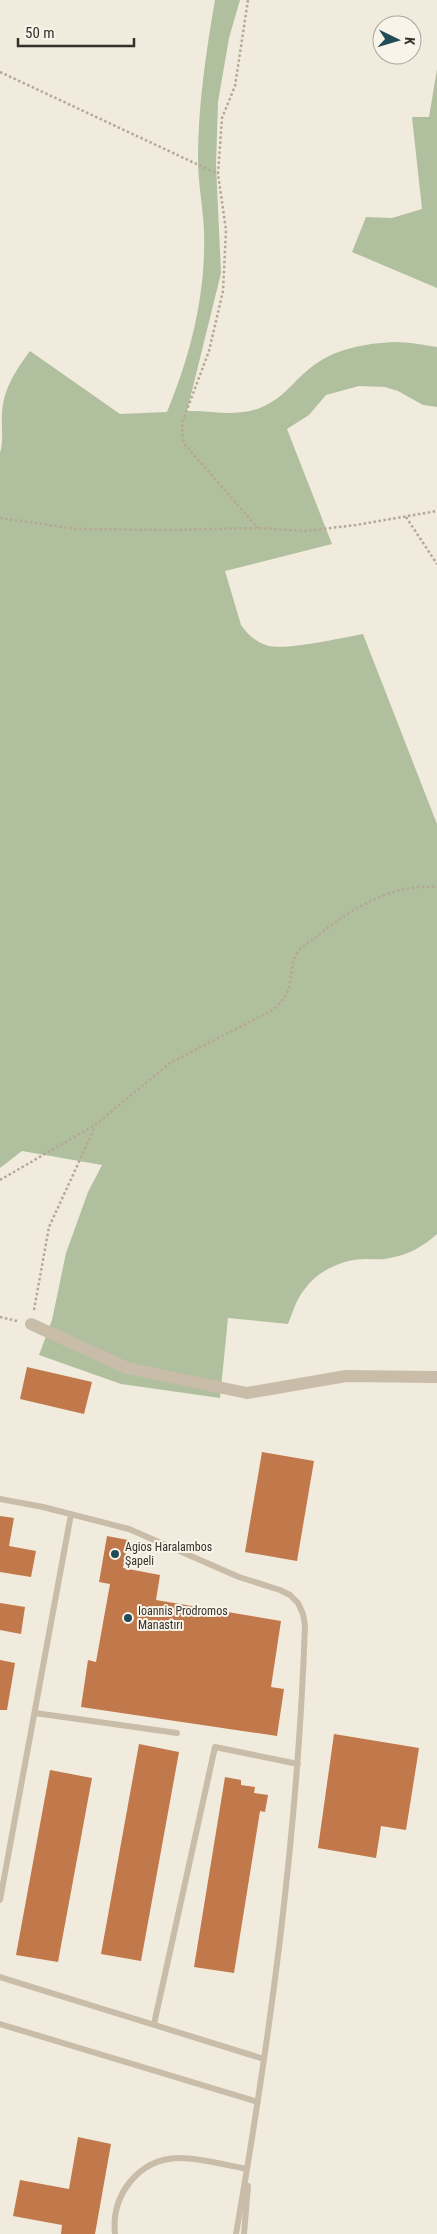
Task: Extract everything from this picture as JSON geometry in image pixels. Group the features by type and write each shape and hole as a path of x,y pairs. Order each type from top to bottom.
{"street":[{"path":"31,1324 127,1368 246,1393 346,1376 437,1377"}],"lane":[{"path":"0,1499 129,1529 239,1577 280,1590 290,1595 298,1603 303,1614 305,1625 298,1764 286,1897 258,2102 236,2234"},
{"path":"0,1900 71,1514"},
{"path":"35,1713 177,1733"},
{"path":"154,2024 214,1748 298,1764"},
{"path":"0,1977 264,2059"},
{"path":"0,2024 258,2102"},
{"path":"244,2234 252,2140"},
{"path":"115,2234 115,2212 124,2188 132,2178 154,2164 178,2158 247,2169"}],"path":[{"path":"248,0 235,86 222,118 218,174 226,230 223,291 209,351 182,423 181,431 186,446 258,528"},
{"path":"0,72 218,174"},
{"path":"0,518 77,529 168,530 258,528 305,531 437,511"},
{"path":"406,517 437,564"},
{"path":"0,1180 95,1125 170,1063 274,1009 284,1001 290,990 291,968 299,950 350,913 383,894 419,886 437,887"},
{"path":"0,1318 31,1324 49,1227 95,1125"}],"green space":[{"path":"215,0 240,0 229,38 218,102 216,165 221,273 187,411 234,413 262,407 281,395 318,362 350,348 395,342 437,347 437,407 423,405 398,391 385,387 359,386 326,395 309,415 287,429 332,544 225,571 241,625 261,643 278,647 315,643 363,634 437,824 437,1234 421,1246 397,1257 349,1261 324,1271 301,1294 288,1324 228,1318 220,1398 121,1384 39,1355 52,1320 66,1253 88,1192 102,1165 22,1151 0,1168 0,453 3,405 11,380 30,351 120,414 167,412 190,346 200,301 204,231 198,168 198,139 203,79"},
{"path":"437,69 437,288 352,252 366,217 392,218 422,209 412,117 429,117"}],"building":[{"path":"27,1367 92,1382 84,1414 20,1399"},
{"path":"262,1452 314,1461 297,1561 245,1552"},
{"path":"0,1516 14,1518 9,1546 36,1551 31,1577 0,1572"},
{"path":"107,1536 128,1540 123,1568 160,1575 156,1600 281,1621 271,1687 284,1689 277,1736 81,1707 88,1660 96,1662 110,1584 99,1582"},
{"path":"0,1603 25,1607 21,1634 0,1630"},
{"path":"0,1660 15,1663 7,1710 0,1710"},
{"path":"334,1734 419,1748 406,1830 381,1826 376,1858 318,1848"},
{"path":"139,1744 179,1752 141,1961 101,1954"},
{"path":"50,1770 92,1778 58,1962 16,1955"},
{"path":"225,1777 241,1780 241,1785 255,1787 254,1793 268,1795 265,1812 260,1811 234,1973 194,1967"},
{"path":"78,2137 111,2144 95,2234 61,2234 62,2225 13,2216 20,2180 69,2189"}],"place":[{"name":"Agios Haralambos Şapeli","path":"115,1554"},
{"name":"Ioannis Prodromos Manastırı","path":"128,1618"}]}
